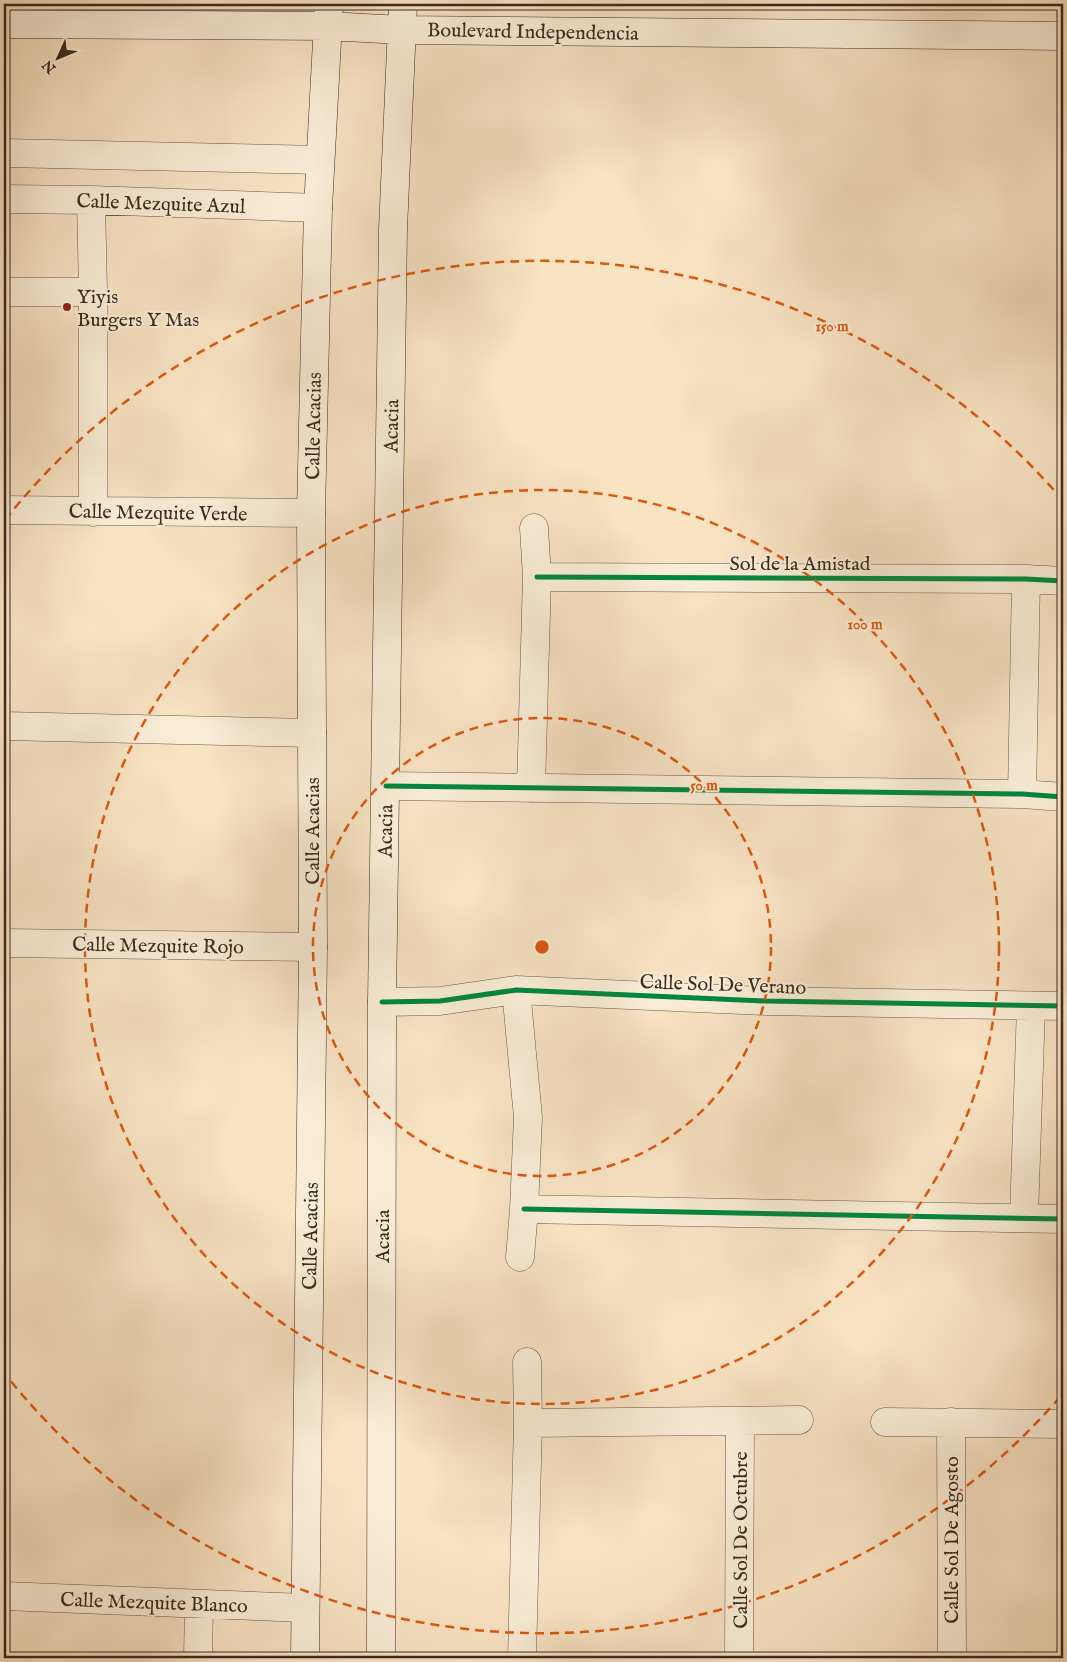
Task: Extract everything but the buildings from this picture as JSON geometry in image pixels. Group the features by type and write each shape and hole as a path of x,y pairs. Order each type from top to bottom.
{"street":[{"name":"Boulevard Independencia","path":"4,24 329,15 1063,36"},
{"name":"Calle Acacias","path":"305,1658 313,947 311,513 318,208 329,15"},
{"name":"Acacia","path":"381,1658 382,1002 393,239 402,17"},
{"path":"4,153 320,160"},
{"name":"Calle Mezquite Azul","path":"4,199 318,208"},
{"path":"91,200 94,512"},
{"path":"4,292 93,292"},
{"name":"Calle Mezquite Verde","path":"4,510 311,513"},
{"path":"531,788 536,577 534,528"},
{"name":"Sol de la Amistad","path":"536,577 1026,579 1063,581"},
{"path":"1022,794 1026,579"},
{"path":"4,726 312,733"},
{"path":"386,786 1022,794 1063,797"},
{"name":"Calle Mezquite Rojo","path":"4,943 313,947"},
{"path":"516,990 528,1117 520,1258"},
{"name":"Calle Sol De Verano","path":"382,1002 440,1001 516,990 766,1001 1063,1006"},
{"path":"1024,1217 1031,1006"},
{"path":"524,1209 1063,1219"},
{"path":"522,1658 528,1423 527,1362"},
{"path":"528,1423 799,1420"},
{"name":"Calle Sol De Octubre","path":"739,1658 740,1421"},
{"path":"885,1422 1063,1424"},
{"name":"Calle Sol De Agosto","path":"951,1422 952,1658"},
{"name":"Calle Mezquite Blanco","path":"4,1596 305,1608"},
{"path":"198,1658 199,1604"}],"cycle path":[{"path":"537,577 1026,579 1063,581"},
{"path":"386,786 1022,794 1063,797"},
{"path":"382,1002 440,1001 516,990 766,1001 1063,1006"},
{"path":"524,1209 1063,1219"}],"place":[{"name":"Yiyis Burgers Y Mas","path":"67,307"}]}
